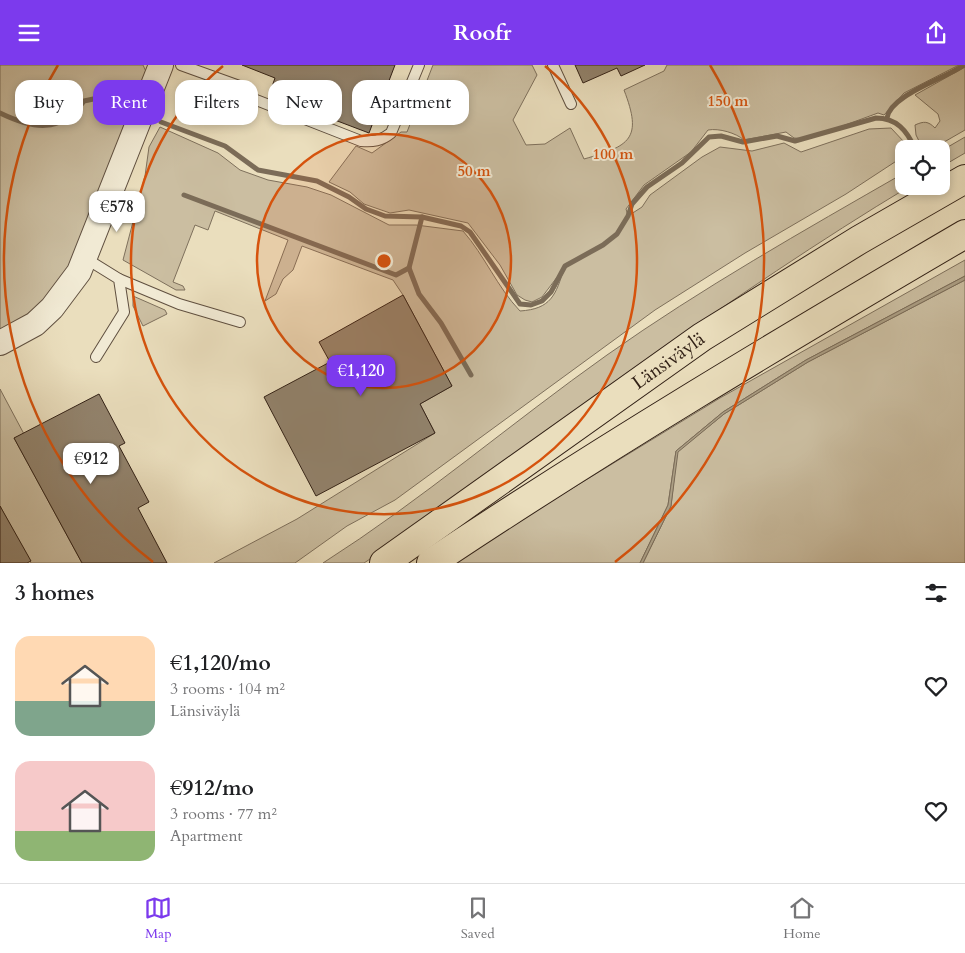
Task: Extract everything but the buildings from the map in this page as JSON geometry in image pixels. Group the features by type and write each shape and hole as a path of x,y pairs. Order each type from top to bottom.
{"main road":[{"name":"Länsiväylä","path":"384,563 702,337 851,245 965,179"},
{"path":"431,563 508,511 717,381 965,234"}],"street":[{"path":"0,343 35,324 52,308 80,272 161,65"}],"lane":[{"path":"181,65 242,87 252,97 361,141 373,142 384,139 391,133 419,65"},
{"path":"554,65 571,104"},
{"path":"85,258 119,279 179,304 240,321"},
{"path":"96,357 124,312 119,279"}],"shaded area":[{"path":"0,65 143,65 148,76 146,80 93,80 93,125 129,125 76,263 52,294 26,315 0,330"},
{"path":"433,65 532,65 537,75 513,120 526,145 545,144 570,128 584,159 612,150 628,138 632,130 632,120 624,90 664,71 667,65 959,65 904,93 884,115 878,113 807,139 794,138 786,132 744,140 737,135 727,132 708,130 691,152 644,185 626,209 628,216 642,207 650,195 702,157 720,147 752,151 784,143 801,152 869,129 891,128 902,140 895,140 895,162 846,194 745,253 655,310 395,500 347,526 295,563 214,563 297,519 435,433 420,404 452,386 393,280 302,246 293,270 283,279 276,294 265,301 288,240 215,211 208,230 195,225 173,282 183,286 185,290 176,290 123,260 145,176 149,147 160,127 218,153 240,170 268,180 307,187 331,195 389,225 416,225 463,231 504,292 520,311 530,310 545,304 555,293 564,268 542,297 532,302 525,300 517,295 500,265 468,223 409,210 390,213 364,204 350,192 329,182 356,146 372,153 401,132 407,132 410,125 469,125 469,80 427,80"},
{"path":"965,67 965,130 948,140 918,140 915,125 926,122 935,128 940,121 938,114 915,95"},
{"path":"965,137 965,153 950,162 950,146"},
{"path":"895,178 896,195 711,315 390,546 364,563 323,563 396,513 571,381 643,330 679,306 828,216"},
{"path":"965,260 965,276 806,360 723,412 676,451 668,505 640,563 450,563 720,398"},
{"path":"965,276 965,280 808,362 724,414 678,452 671,506 643,563 640,563 668,505 676,451 723,412 806,360"},
{"path":"965,280 965,563 643,563 671,506 677,452 724,414 808,362"},
{"path":"133,296 165,310 167,314 143,326 133,306"},
{"path":"0,389 24,434 14,438 82,563 31,563 0,506"}],"waterway":[{"path":"887,118 890,110 908,95 964,65"},
{"path":"0,113 24,123 35,125 56,124 75,112 84,101 93,99"},
{"path":"165,124 225,146 258,170 317,181 349,197 366,209 385,216 422,217 461,226 470,232 520,304 531,305 542,301 551,292 565,266 603,245 617,234 628,216 632,204 647,187 682,163 709,137 721,136 743,142 777,136 795,141 876,118 889,120 900,126 910,140"},
{"path":"184,195 396,275 409,268"},
{"path":"422,217 409,268 419,294 441,323 471,375"}]}
